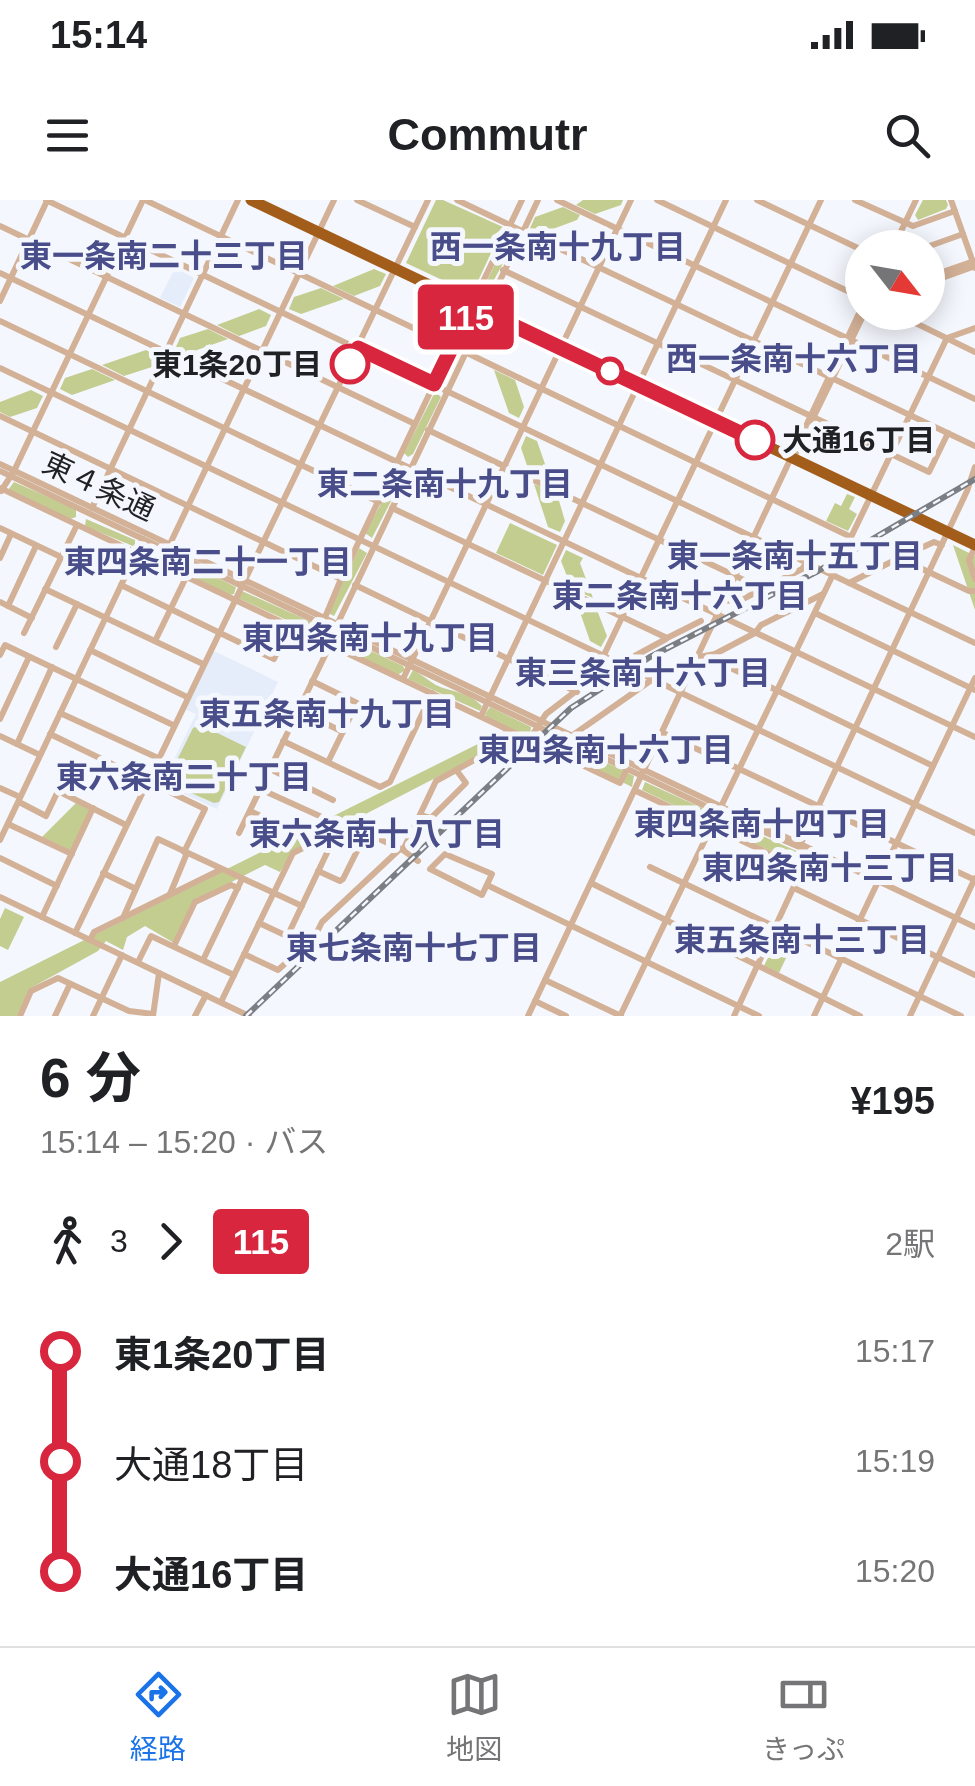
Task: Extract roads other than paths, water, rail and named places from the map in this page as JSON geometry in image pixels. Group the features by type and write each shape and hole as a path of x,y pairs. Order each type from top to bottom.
{"highway":[{"path":"250,200 975,546"}],"street":[{"path":"0,301 47,200 975,642"},
{"path":"452,346 144,200 13,473 1,490 620,783 627,769"},
{"path":"24,633 130,430 238,200"},
{"path":"168,547 334,200"},
{"path":"357,200 415,227"},
{"path":"75,933 428,200"},
{"path":"457,200 975,446"},
{"path":"239,832 465,352 478,308 522,200"},
{"path":"316,638 452,346 504,270 538,200"},
{"path":"557,200 975,399"},
{"path":"403,679 631,200"},
{"path":"656,200 845,290"},
{"path":"480,716 726,200"},
{"path":"756,200 845,242"},
{"path":"530,740 540,724 594,678 821,200"},
{"path":"855,200 912,226 955,211"},
{"path":"902,230 916,200"},
{"path":"945,274 975,264 951,200"},
{"path":"0,226 415,424"},
{"path":"945,240 963,234"},
{"path":"504,270 929,472 948,433"},
{"path":"0,273 975,737"},
{"path":"0,321 379,502"},
{"path":"545,980 620,1016 946,338 975,328"},
{"path":"528,1016 682,692 703,657 718,615 855,330"},
{"path":"930,330 975,352"},
{"path":"465,352 851,537"},
{"path":"0,368 975,833"},
{"path":"0,416 341,579"},
{"path":"428,430 763,589"},
{"name":"東４条通","path":"0,467 644,774"},
{"path":"734,1016 802,870 802,847 818,806 948,531 971,493 975,467"},
{"path":"392,508 667,638"},
{"path":"0,528 61,557"},
{"path":"0,558 11,534"},
{"path":"0,840 144,536"},
{"path":"849,583 934,542 942,545"},
{"path":"32,618 4,604 36,546"},
{"path":"975,546 969,560 975,579"},
{"name":"東４条通","path":"168,547 244,584"},
{"path":"899,558 975,591"},
{"path":"155,641 192,562"},
{"path":"726,600 737,602 802,569 807,562"},
{"path":"354,585 578,692"},
{"path":"122,586 274,658 290,626"},
{"path":"46,590 203,664"},
{"path":"573,735 653,679 755,633 762,625 824,594"},
{"path":"56,647 77,604"},
{"path":"814,613 973,689"},
{"path":"620,664 701,621"},
{"path":"0,656 5,645 174,725"},
{"path":"90,650 187,697"},
{"path":"0,720 29,657"},
{"path":"703,657 933,766"},
{"path":"17,744 52,668"},
{"path":"814,1016 975,678"},
{"path":"312,681 357,703 328,762"},
{"path":"284,741 380,787 390,782 432,693"},
{"path":"298,710 343,732"},
{"path":"60,713 158,758"},
{"name":"東４条通","path":"540,724 573,735 644,774 975,927"},
{"path":"663,732 975,879 910,1016"},
{"path":"50,734 205,809 170,895"},
{"path":"0,736 40,755"},
{"path":"244,954 278,970 314,940 322,922 402,850 436,781 519,736"},
{"path":"270,769 334,800"},
{"path":"420,815 431,818 466,784 456,770"},
{"path":"0,788 46,816 58,791 126,824"},
{"path":"260,789 324,818"},
{"path":"636,791 802,870"},
{"path":"42,917 94,808"},
{"path":"250,811 290,830"},
{"path":"8,824 72,854"},
{"path":"221,1002 293,853 349,825 418,861"},
{"path":"318,871 343,879 366,833"},
{"path":"287,936 334,838 332,834"},
{"path":"123,918 158,839 302,906"},
{"path":"449,854 492,874 487,885 482,895 430,869 449,854"},
{"path":"0,858 58,886"},
{"path":"650,867 961,1016"},
{"path":"90,940 94,932 222,869"},
{"path":"103,874 134,888"},
{"path":"203,960 239,877"},
{"path":"591,883 860,1016"},
{"path":"487,885 759,1016"},
{"path":"174,946 196,902 235,887"},
{"path":"794,888 975,975"},
{"path":"0,897 249,1016"},
{"path":"259,923 306,945"},
{"path":"138,962 151,936 234,975"},
{"path":"92,1016 122,955"},
{"path":"20,1016 31,991 58,978 127,1014 153,1015 159,973"},
{"path":"55,1016 70,984"},
{"path":"196,1016 206,996"},
{"path":"535,1001 566,1016"}],"railway":[{"path":"246,1016 571,708 650,657 818,571 975,479"}],"place":[{"name":"東1条20丁目","path":"350,364"},
{"name":"大通16丁目","path":"755,440"}],"district":[{"name":"西一条南十九丁目","path":"558,247"},
{"name":"東一条南二十三丁目","path":"164,256"},
{"name":"西一条南十六丁目","path":"794,359"},
{"name":"東二条南十九丁目","path":"445,484"},
{"name":"東一条南十五丁目","path":"795,556"},
{"name":"東四条南二十一丁目","path":"208,562"},
{"name":"東二条南十六丁目","path":"680,596"},
{"name":"東四条南十九丁目","path":"370,638"},
{"name":"東三条南十六丁目","path":"643,673"},
{"name":"東五条南十九丁目","path":"327,714"},
{"name":"東四条南十六丁目","path":"606,750"},
{"name":"東六条南二十丁目","path":"184,777"},
{"name":"東四条南十四丁目","path":"762,824"},
{"name":"東六条南十八丁目","path":"377,834"},
{"name":"東四条南十三丁目","path":"830,868"},
{"name":"東五条南十三丁目","path":"802,940"},
{"name":"東七条南十七丁目","path":"414,948"}]}
